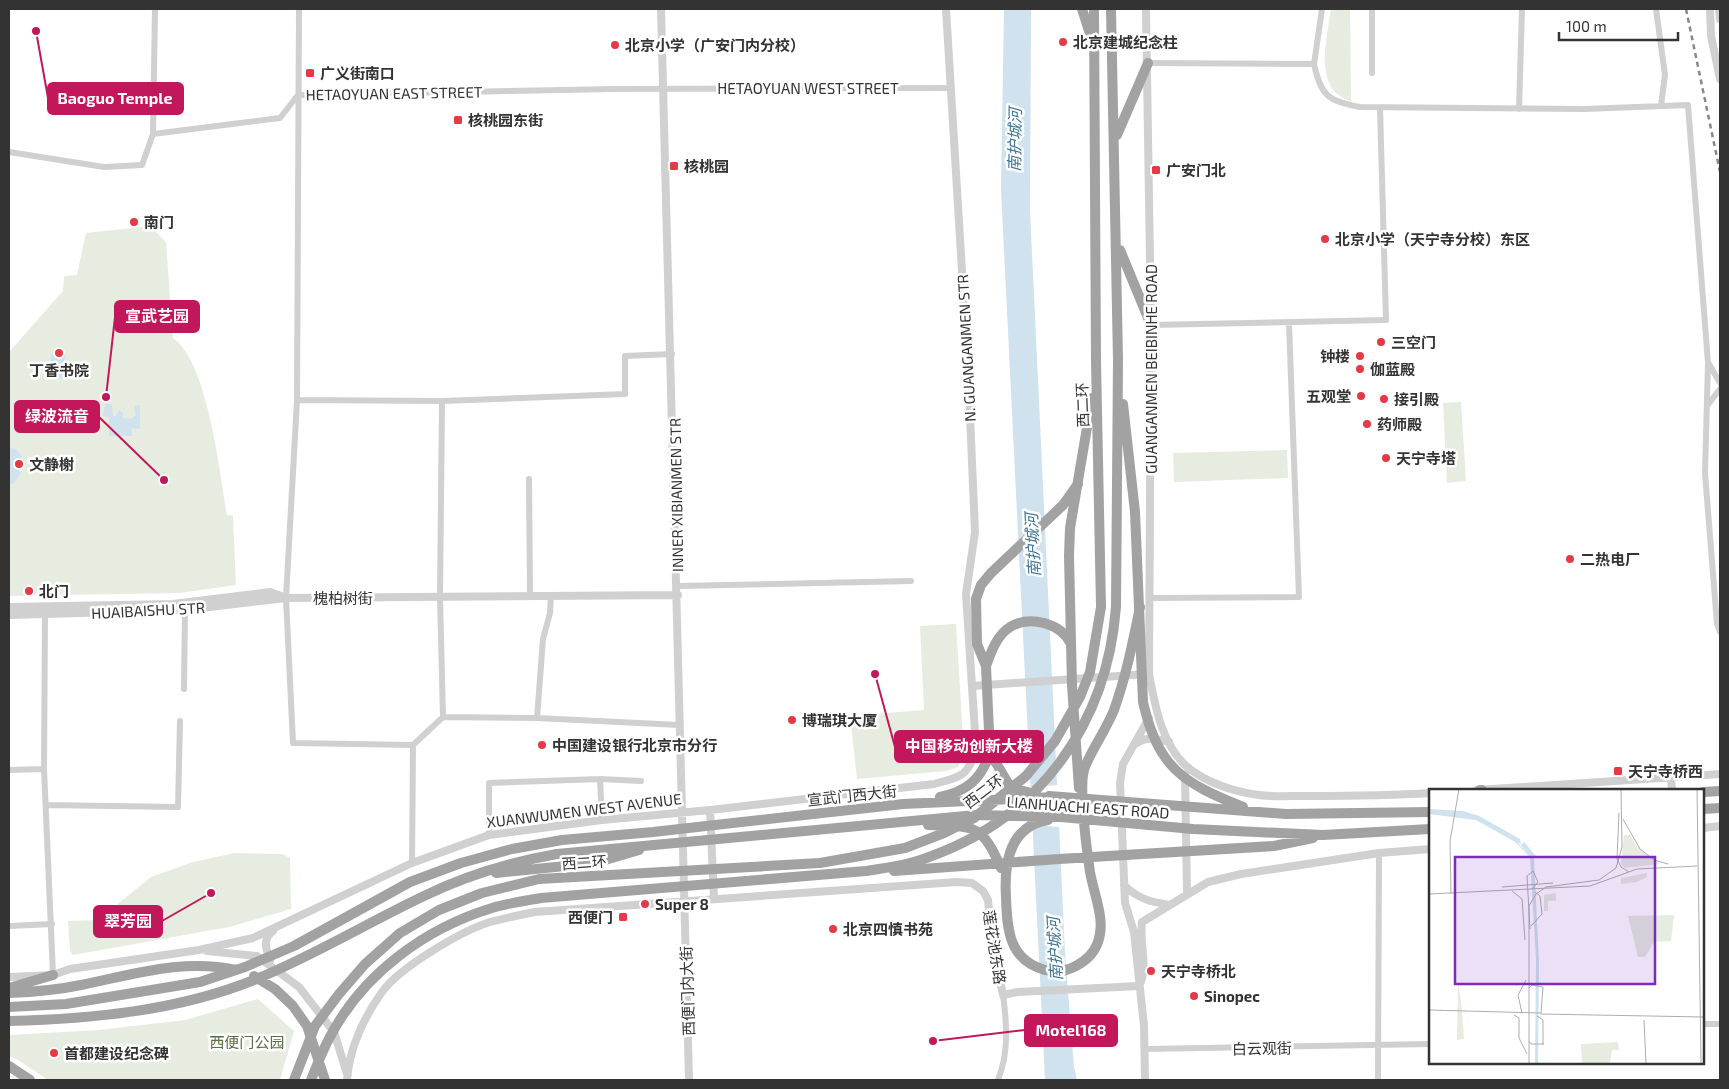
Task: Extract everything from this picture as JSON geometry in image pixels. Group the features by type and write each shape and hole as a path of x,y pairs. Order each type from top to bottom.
{"highway":[{"path":"1082,9 1089,26 1095,63"},
{"name":"西二环","path":"294,1080 315,1026 339,994 365,964 400,933 439,910 482,893 539,880 820,863 904,848 944,834 974,818 999,800 1026,776 1055,741 1080,697 1090,672 1097,640 1101,607 1102,547 1096,362 1094,9"},
{"name":"西二环","path":"311,1080 330,1035 352,1001 376,974 409,949 448,925 493,908 541,898 866,871 907,864 929,858 977,836 1032,795 1062,762 1096,700 1109,660 1116,607 1118,360 1116,138 1112,9"},
{"path":"1112,32 1119,9"},
{"path":"1116,138 1148,63"},
{"path":"1117,244 1151,325"},
{"path":"1118,360 1135,512 1143,702 1150,730 1164,756 1178,773 1201,790 1252,811"},
{"path":"1061,817 1043,820 1019,835 1008,856 1005,878 1008,934 1018,953 1034,967 1049,971 1068,969 1080,963 1091,954 1101,932 1100,918 1090,871 1083,810 1076,776 1069,683 1072,665 1068,556 1070,528 1089,426 1096,362"},
{"path":"903,804 951,795 979,778 990,753 986,666 977,644 976,599 981,585 991,573 1063,504 1078,484"},
{"path":"1083,810 1085,767 1114,709 1129,658 1140,607"},
{"path":"986,666 997,642 1011,627 1021,623 1043,623 1063,632 1074,650 1076,662 1075,680 1062,730"},
{"path":"990,753 1011,788 1055,797"},
{"path":"1704,792 1720,791"},
{"name":"LIANHUACHI EAST ROAD","path":"1055,797 1337,815 1429,812"},
{"name":"宣武门西大街","path":"903,804 1055,797"},
{"name":"XUANWUMEN WEST AVENUE","path":"9,1007 66,1004 200,982 245,967 294,946 410,882 461,863 512,849 562,840 653,832 903,804"},
{"path":"1404,812 1429,805"},
{"path":"1704,809 1720,808"},
{"name":"LIANHUACHI EAST ROAD","path":"9,1021 65,1020 112,1015 204,996 253,980 426,895 466,878 515,870 595,863 654,844 829,830 976,815 1061,817 1193,829 1323,835 1429,828"},
{"path":"829,830 951,826 978,831 991,844 1005,878"},
{"path":"1408,830 1429,833"},
{"path":"866,871 911,871 1059,859 1274,846 1323,835"},
{"path":"9,994 82,985 125,974 178,966 217,965 248,972 275,989 293,1006 307,1026 325,1080"},
{"path":"9,988 53,975"},
{"path":"9,1066 30,1080"}],"street":[{"path":"9,152 104,167 142,165 153,134 155,9"},
{"path":"299,9 297,400 286,598 293,743 413,745 443,717 537,718 679,726"},
{"name":"INNER XIBIANMEN STR","path":"662,9 678,586 679,726 684,902"},
{"name":"N. GUANGANMEN STR","path":"934,784 965,774 972,764 976,748 966,594 975,532 946,9"},
{"name":"GUANGANMEN BEIBINHE ROAD","path":"1146,9 1151,325 1151,598 1149,674 1155,708 1169,742 1185,764 1211,782 1258,795 1348,796 1429,793"},
{"path":"1322,9 1314,64 1318,82 1326,96 1337,103 1380,108 1519,109 1688,105 1708,363 1705,473 1717,624 1720,632"},
{"path":"1372,9 1372,73"},
{"path":"1519,109 1522,9"},
{"path":"1656,9 1665,75 1661,106"},
{"path":"1710,9 1711,36 1720,79"},
{"path":"1719,9 1720,19"},
{"path":"1148,63 1314,64"},
{"name":"HETAOYUAN WEST STREET","path":"664,89 951,88"},
{"name":"HETAOYUAN EAST STREET","path":"153,134 280,118 298,95 664,89"},
{"path":"1151,325 1386,320 1380,108"},
{"path":"1151,598 1299,597 1289,323"},
{"path":"297,400 442,401 625,394 625,356 672,354"},
{"path":"1708,363 1720,383"},
{"path":"1707,406 1720,389"},
{"path":"442,401 440,597 443,717"},
{"path":"529,479 530,596"},
{"path":"678,586 911,581"},
{"name":"槐柏树街","path":"9,607 45,611 173,604 270,592 286,598 678,595"},
{"path":"537,718 543,639 550,613 551,595"},
{"name":"HUAIBAISHU STR","path":"9,615 45,611 185,610 286,598"},
{"path":"184,689 185,610"},
{"path":"45,611 44,768 53,975"},
{"path":"972,686 1069,683 1149,674"},
{"path":"1145,1080 1145,1049 1134,932 1125,903 1120,783 1123,764 1155,708"},
{"path":"46,805 178,807 180,721"},
{"path":"1136,744 1143,739 1169,742"},
{"path":"412,863 413,745"},
{"path":"1185,764 1187,894"},
{"path":"9,770 44,768"},
{"path":"1497,789 1720,774"},
{"path":"1671,778 1672,789"},
{"path":"489,836 489,783 600,780 641,781"},
{"path":"600,780 602,820"},
{"name":"XUANWUMEN WEST AVENUE","path":"9,978 53,975 70,969 199,950 253,938 274,930 357,887 412,863 489,836 602,820 710,810 934,784"},
{"path":"710,810 714,900"},
{"path":"1704,828 1720,826"},
{"path":"1139,986 1144,977 1142,922 1208,882 1241,874 1379,853 1429,848"},
{"path":"1378,1080 1379,853"},
{"name":"莲花池东路","path":"714,900 957,882 972,883 984,890 988,900 992,942 1003,995 1018,992 1139,986"},
{"path":"1124,885 1136,896 1153,903 1170,905"},
{"name":"XUANWUMEN WEST AVENUE","path":"347,1078 357,1037 382,991 413,964 453,937 490,922 535,912 714,900"},
{"name":"西便门内大街","path":"684,902 689,1080"},
{"path":"9,926 52,924"},
{"path":"271,966 265,942 267,936 274,930"},
{"name":"XUANWUMEN WEST AVENUE","path":"199,950 257,956 299,986 329,1025 336,1038 347,1078"},
{"path":"998,1080 1006,1062 1007,1035 1003,995"},
{"path":"1704,1024 1720,1024"},
{"name":"白云观街","path":"1145,1049 1378,1047 1429,1044"}],"green space":[{"path":"1331,9 1350,9 1351,101 1339,95 1331,86 1326,75 1325,48"},
{"path":"150,226 166,242 173,338 185,351 204,394 216,448 227,515 233,516 236,585 180,593 9,596 9,352 63,291 64,276 77,275 86,233"},
{"path":"1461,402 1466,481 1447,483 1443,403"},
{"path":"1287,450 1288,478 1174,482 1173,453"},
{"path":"956,624 964,753 958,767 946,771 857,779 850,716 924,710 920,626"},
{"path":"235,853 282,854 290,858 291,909 229,927 73,955 70,951 68,921 98,920 151,877 193,862"},
{"name":"西便门公园","path":"258,999 294,1031 280,1080 48,1080 9,1056 9,1035 99,1030 185,1020"}],"water":[{"name":"南护城河","path":"1004,9 1031,9 1030,210 1065,953 1074,1067 1077,1080 1045,1080 1001,190"},
{"path":"53,351 65,354 65,365 58,367 55,361 52,363 50,359"},
{"path":"55,366 60,370 65,367 63,379 44,374 47,368"},
{"path":"109,403 112,405 113,416 116,416 119,410 123,413 123,418 131,419 136,415 134,406 140,405 140,429 131,428 132,436 109,436 109,417 103,416 105,404"},
{"path":"9,447 16,449 22,457 20,462 17,462 17,470 21,473 13,484 9,483"}],"pier":[{"path":"1059,785 1061,827 1030,825 1028,787"}],"railway":[{"path":"1686,9 1720,172"}],"place":[{"name":"Baoguo Temple","path":"36,31"},
{"name":"北京建城纪念柱","path":"1063,42"},
{"name":"北京小学（广安门内分校）","path":"615,45"},
{"name":"广义街南口","path":"310,73"},
{"name":"核桃园东街","path":"458,120"},
{"name":"核桃园","path":"674,166"},
{"name":"广安门北","path":"1156,170"},
{"name":"南门","path":"134,222"},
{"name":"北京小学（天宁寺分校）东区","path":"1325,239"},
{"name":"三空门","path":"1381,342"},
{"name":"丁香书院","path":"59,353"},
{"name":"钟楼","path":"1360,356"},
{"name":"伽蓝殿","path":"1360,369"},
{"name":"五观堂","path":"1361,396"},
{"name":"宣武艺园","path":"106,397"},
{"name":"接引殿","path":"1384,399"},
{"name":"药师殿","path":"1367,424"},
{"name":"天宁寺塔","path":"1386,458"},
{"name":"文静榭","path":"19,464"},
{"name":"绿波流音","path":"164,480"},
{"name":"二热电厂","path":"1570,559"},
{"name":"北门","path":"29,591"},
{"name":"中国移动创新大楼","path":"875,674"},
{"name":"博瑞琪大厦","path":"792,720"},
{"name":"中国建设银行北京市分行","path":"542,745"},
{"name":"天宁寺桥西","path":"1618,771"},
{"name":"翠芳园","path":"211,893"},
{"name":"Super 8","path":"645,904"},
{"name":"西便门","path":"623,917"},
{"name":"北京四慎书苑","path":"833,929"},
{"name":"天宁寺桥北","path":"1151,971"},
{"name":"Sinopec","path":"1194,996"},
{"name":"Motel168","path":"933,1041"},
{"name":"首都建设纪念碑","path":"54,1053"}]}
